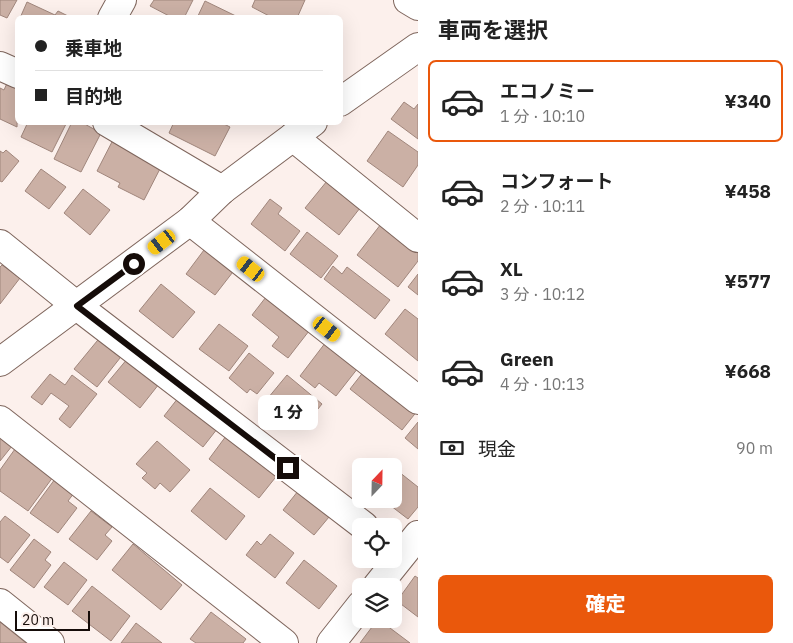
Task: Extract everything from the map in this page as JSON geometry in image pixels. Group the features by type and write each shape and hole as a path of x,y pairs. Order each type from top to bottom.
{"street":[{"path":"114,15 122,0"},
{"path":"408,0 418,6"},
{"path":"343,100 412,58"},
{"path":"0,66 15,73"},
{"path":"112,125 222,190"},
{"path":"0,362 190,221 222,190 303,130 418,238"},
{"path":"190,221 418,400"},
{"path":"0,244 77,306 354,518"},
{"path":"0,420 284,643"},
{"path":"384,578 408,552"},
{"path":"0,603 50,643"},
{"path":"331,643 352,616"}],"building":[{"path":"0,0 17,0 7,18 0,15"},
{"path":"154,0 193,0 186,15 167,15 150,6"},
{"path":"255,0 305,0 298,15 267,15 252,7"},
{"path":"205,1 234,15 198,15"},
{"path":"27,2 55,15 21,15"},
{"path":"58,11 66,15 55,15"},
{"path":"8,81 15,84 15,125 17,127 0,119 0,88 4,90"},
{"path":"404,102 414,109 418,104 418,139 391,119"},
{"path":"27,125 66,125 52,152 21,137"},
{"path":"71,125 86,125 101,133 81,172 54,159"},
{"path":"173,125 226,125 230,127 215,156 169,133"},
{"path":"388,131 418,152 418,165 403,187 367,161"},
{"path":"115,136 164,161 144,200 118,187 120,183 97,171"},
{"path":"6,150 19,161 2,182 0,181 0,151 3,153"},
{"path":"41,169 66,187 49,209 25,191"},
{"path":"327,181 360,208 339,235 305,208"},
{"path":"83,189 110,210 90,235 64,213"},
{"path":"270,199 282,208 278,214 300,231 285,251 251,224"},
{"path":"381,224 418,253 418,261 398,287 357,255"},
{"path":"307,232 338,256 321,278 290,254"},
{"path":"207,246 236,268 215,295 186,274"},
{"path":"2,265 20,278 0,304 0,267"},
{"path":"333,266 342,274 347,267 390,300 375,319 324,279"},
{"path":"418,274 418,295 408,287"},
{"path":"161,284 195,312 173,338 139,311"},
{"path":"266,297 309,331 288,358 272,346 279,337 252,315"},
{"path":"405,309 418,319 418,361 385,334"},
{"path":"219,324 248,346 229,371 199,349"},
{"path":"102,335 124,353 97,387 74,369"},
{"path":"329,338 358,368 336,396 319,383 315,388 300,376"},
{"path":"249,353 274,373 257,394 250,389 247,393 229,378"},
{"path":"128,358 163,379 140,408 108,382"},
{"path":"368,366 418,410 402,430 350,389"},
{"path":"50,374 65,385 72,375 97,394 70,428 59,419 69,406 51,393 42,405 31,397"},
{"path":"287,375 322,404 304,426 268,398"},
{"path":"182,393 221,424 203,447 164,416"},
{"path":"418,422 418,449 405,438"},
{"path":"229,432 279,473 259,498 209,459"},
{"path":"0,436 12,446 0,461"},
{"path":"157,441 190,470 170,492 160,483 155,489 142,478 147,473 136,464"},
{"path":"15,449 53,477 28,511 0,491 0,470"},
{"path":"402,474 418,487 418,507 408,519 394,508 402,508"},
{"path":"55,479 74,493 68,501 77,508 58,533 30,513"},
{"path":"302,486 334,511 314,535 283,510"},
{"path":"210,488 245,516 226,540 191,511"},
{"path":"91,511 112,527 105,535 112,541 97,560 69,539"},
{"path":"5,516 30,535 8,563 0,557 0,522"},
{"path":"270,534 294,553 275,578 246,555 257,541 261,545"},
{"path":"34,539 51,552 45,560 51,565 34,588 10,570"},
{"path":"133,544 182,585 161,610 112,570"},
{"path":"304,560 337,586 319,609 286,583"},
{"path":"64,562 87,580 68,605 44,587"},
{"path":"415,576 418,578 418,617 402,605 402,594"},
{"path":"92,586 130,616 111,641 72,611"},
{"path":"211,612 246,639 243,643 196,643 190,639"},
{"path":"0,622 26,643 0,643"},
{"path":"136,623 162,643 121,643"},
{"path":"371,628 390,628 410,643 360,643"}],"route":[{"path":"134,264 77,306 288,468"}]}
